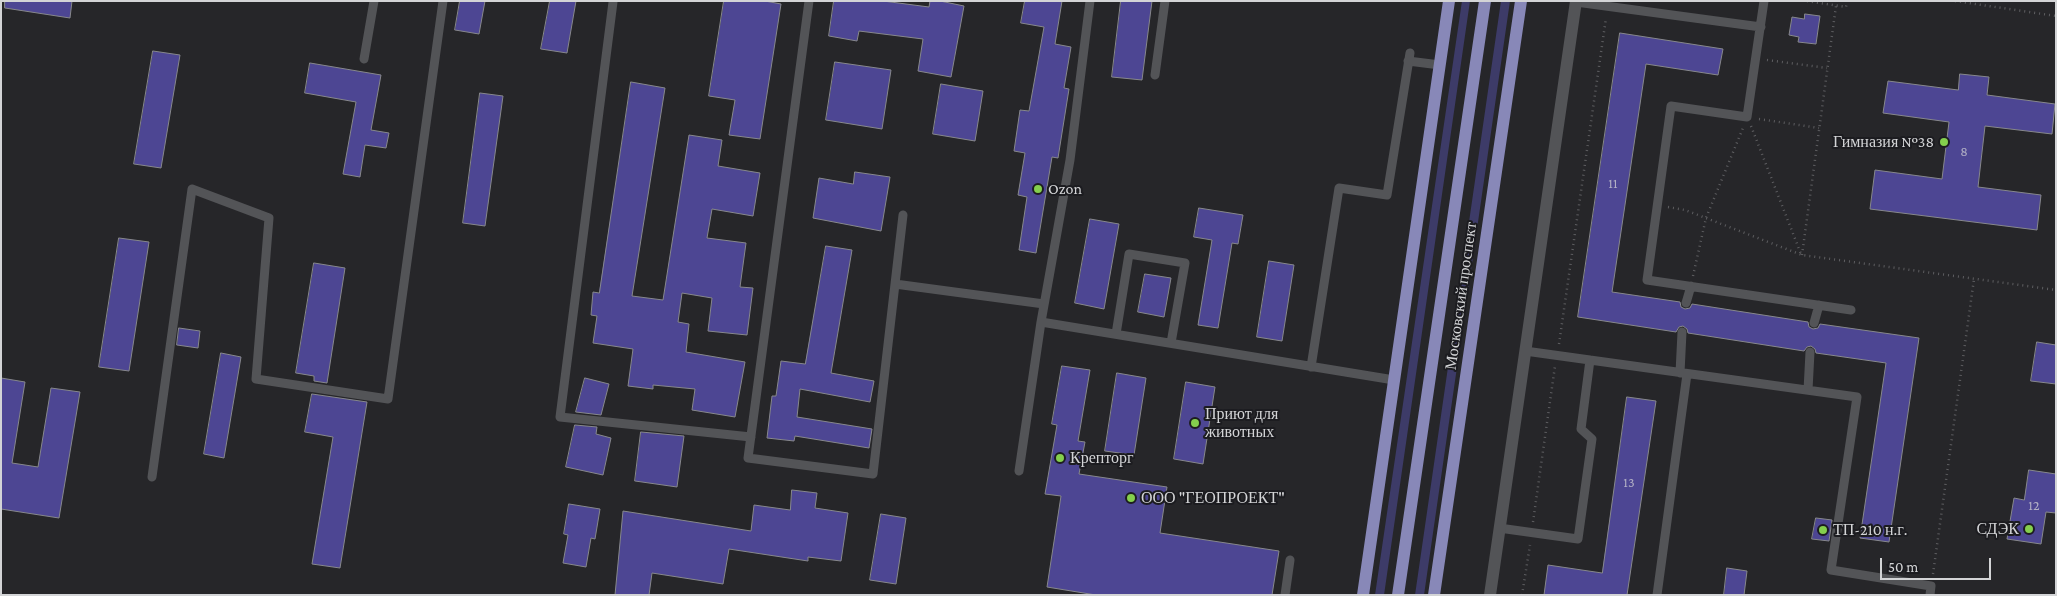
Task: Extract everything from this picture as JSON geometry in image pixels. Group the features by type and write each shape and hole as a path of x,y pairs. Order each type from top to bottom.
{"main road":[{"path":"1363,595 1449,1"},
{"name":"Московский проспект","path":"1398,595 1485,1"},
{"name":"Московский проспект","path":"1434,595 1521,1"}],"street":[{"path":"1490,595 1576,2"}],"lane":[{"path":"364,59 374,1"},
{"path":"152,477 192,188 269,218 256,379 388,399 443,1"},
{"path":"809,1 748,458 873,474 903,215"},
{"path":"1019,471 1041,322 1070,160 1090,1"},
{"path":"1155,75 1164,1"},
{"path":"1764,1 1748,117 1671,106 1647,280 1851,310"},
{"path":"612,2 560,417 752,437"},
{"path":"1576,2 1761,27"},
{"path":"1311,366 1339,188 1387,196 1409,57 1440,65"},
{"path":"1116,334 1130,254 1185,263 1171,343"},
{"path":"895,284 1044,304"},
{"path":"1686,303 1691,286"},
{"path":"1814,323 1819,305"},
{"path":"1041,322 1394,380"},
{"path":"1657,595 1683,373 1682,332"},
{"path":"1525,351 1857,397 1831,570 1930,590"},
{"path":"1808,390 1810,352"},
{"path":"1499,528 1578,539 1592,439 1581,429 1590,360"},
{"path":"1285,595 1290,560"}],"path":[{"path":"1806,1 1846,7 1847,1"},
{"path":"1955,1 2056,16"},
{"path":"1522,595 1608,6"},
{"path":"1802,255 1836,6"},
{"path":"1756,59 1827,68"},
{"path":"1748,117 1819,128"},
{"path":"1691,286 1706,218 1748,117"},
{"path":"1748,117 1802,255"},
{"path":"1657,205 1685,210 1802,255 2056,290"},
{"path":"1930,590 1974,279"}],"shaded area":[{"path":"1462,1 1470,1 1384,595 1375,595"},
{"path":"1501,1 1510,1 1424,595 1415,595"}],"building":[{"path":"5,1 72,1 70,18 5,8"},
{"path":"460,1 485,1 479,34 455,30"},
{"path":"550,1 576,1 567,53 541,49"},
{"path":"724,1 765,1 781,4 760,139 729,135 735,100 709,96"},
{"path":"834,1 883,1 929,7 930,1 940,1 964,6 951,77 918,71 923,39 859,31 857,41 829,36"},
{"path":"1025,1 1062,1 1055,44 1071,47 1064,88 1069,89 1058,158 1052,157 1036,253 1019,250 1027,197 1018,195 1025,153 1014,151 1020,110 1029,111 1044,27 1021,23"},
{"path":"1121,1 1152,1 1142,80 1112,77"},
{"path":"1805,14 1820,16 1816,44 1798,42 1799,37 1789,35 1792,17 1804,19"},
{"path":"1620,33 1723,49 1718,75 1646,64 1612,292 1680,302 1681,307 1685,309 1690,308 1692,304 1808,322 1809,327 1813,329 1818,328 1820,324 1919,338 1889,542 1860,538 1886,363 1816,353 1815,349 1811,346 1807,347 1804,351 1688,333 1687,329 1683,326 1679,327 1676,332 1578,317"},
{"path":"153,51 180,55 161,168 134,164"},
{"path":"835,62 891,70 882,129 826,120"},
{"path":"310,63 381,75 371,130 389,133 386,148 365,145 360,177 343,174 356,102 305,93"},
{"path":"1960,74 1989,77 1987,95 2055,104 2052,134 1985,126 1978,187 2041,195 2037,230 1870,209 1875,170 1942,179 1949,122 1883,113 1888,81 1958,90"},
{"path":"631,82 665,88 632,296 663,300 689,135 722,140 718,166 760,173 753,216 712,209 707,238 746,243 740,287 753,288 747,335 708,331 712,298 682,293 678,322 689,324 686,352 745,362 735,417 692,410 695,389 653,385 653,389 628,386 633,349 593,343 597,316 591,315 593,292 599,293"},
{"path":"941,84 983,91 975,141 933,134"},
{"path":"480,93 503,96 485,226 463,223"},
{"path":"855,172 890,177 881,231 813,218 819,178 853,184"},
{"path":"1199,208 1243,215 1238,244 1232,243 1218,328 1198,325 1212,240 1194,237"},
{"path":"1090,219 1119,224 1104,309 1075,303"},
{"path":"119,238 149,242 129,371 99,367"},
{"path":"826,246 852,250 831,373 874,381 870,402 800,389 797,417 872,429 869,448 795,436 794,441 767,438 772,396 776,396 781,361 805,364"},
{"path":"1269,261 1294,265 1282,341 1257,337"},
{"path":"314,263 345,268 327,383 314,381 314,376 296,373"},
{"path":"1145,274 1171,278 1164,317 1138,312"},
{"path":"179,328 200,331 198,348 177,345"},
{"path":"2037,342 2056,345 2056,384 2031,381"},
{"path":"221,353 241,357 224,458 204,454"},
{"path":"1062,366 1090,370 1078,441 1085,442 1079,474 1167,487 1160,533 1279,551 1272,595 1096,595 1047,587 1061,496 1045,494 1057,425 1052,424"},
{"path":"1117,373 1146,378 1134,455 1105,451"},
{"path":"1,378 25,382 12,463 38,467 51,388 80,392 59,518 1,509"},
{"path":"585,378 609,384 601,415 576,412"},
{"name":"Приют для животных","path":"1186,382 1215,387 1203,464 1174,459"},
{"path":"312,394 367,402 340,568 312,564 333,437 305,432"},
{"path":"1627,397 1656,401 1627,595 1544,595 1548,565 1602,573"},
{"path":"575,425 597,427 596,434 611,438 603,475 566,467"},
{"path":"641,432 684,436 677,487 635,481"},
{"path":"2029,470 2056,474 2056,513 2046,512 2041,544 2007,539 2014,498 2024,500"},
{"path":"792,490 817,493 815,508 848,513 841,561 808,557 808,561 729,549 723,584 652,573 649,595 615,595 623,511 751,531 754,505 790,510"},
{"path":"569,504 600,509 595,539 591,538 586,567 563,563 568,535 564,534"},
{"path":"881,514 906,518 896,584 870,580"},
{"name":"ТП-210 н.г.","path":"1816,518 1832,520 1829,541 1812,539"},
{"path":"1727,568 1747,571 1744,595 1724,595"}],"place":[{"name":"Гимназия №38","path":"1944,142"},
{"name":"Ozon","path":"1038,189"},
{"name":"Приют для животных","path":"1195,423"},
{"name":"Крепторг","path":"1060,458"},
{"name":"ООО \"ГЕОПРОЕКТ\"","path":"1131,498"},
{"name":"СДЭК","path":"2029,529"},
{"name":"ТП-210 н.г.","path":"1823,530"}]}
